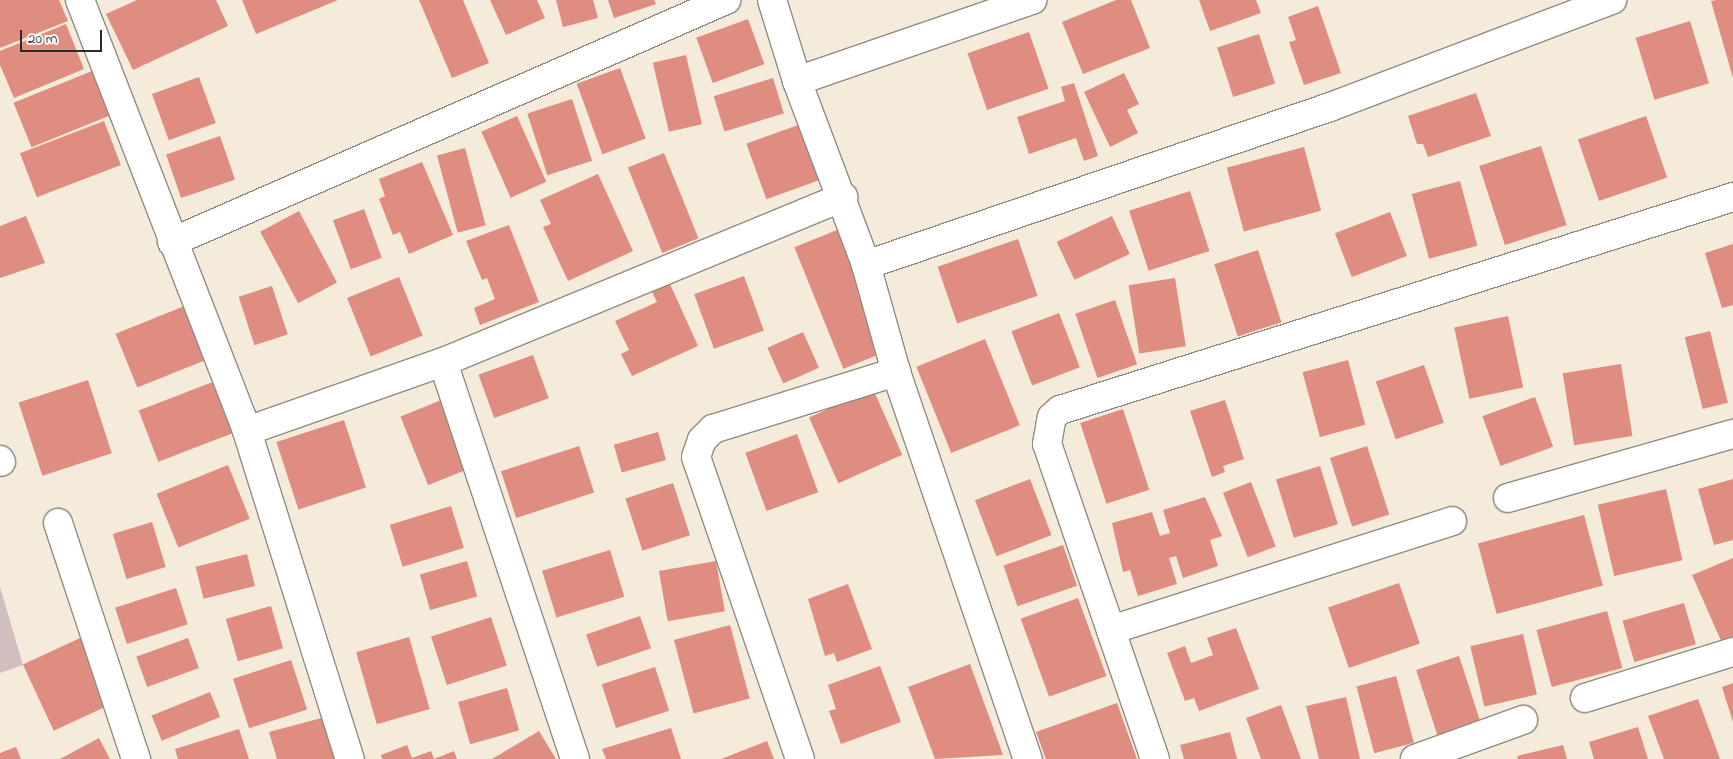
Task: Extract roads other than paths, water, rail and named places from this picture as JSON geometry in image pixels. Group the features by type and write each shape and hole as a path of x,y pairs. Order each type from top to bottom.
{"street":[{"path":"80,0 172,242 247,431 350,759"},
{"path":"172,242 726,0"},
{"path":"772,0 797,80 843,197 866,265 896,372 1028,759"},
{"path":"797,80 1032,0"},
{"path":"866,265 1330,107 1612,0"},
{"path":"247,431 443,362 843,197"},
{"path":"1156,759 1047,444 1052,417 1060,410 1733,197"},
{"path":"443,362 575,759"},
{"path":"800,759 696,456 702,440 713,429 896,372"},
{"path":"1508,498 1733,434"},
{"path":"1111,630 1452,521"},
{"path":"58,523 136,759"},
{"path":"1585,698 1733,652"},
{"path":"1415,759 1523,720"}]}
